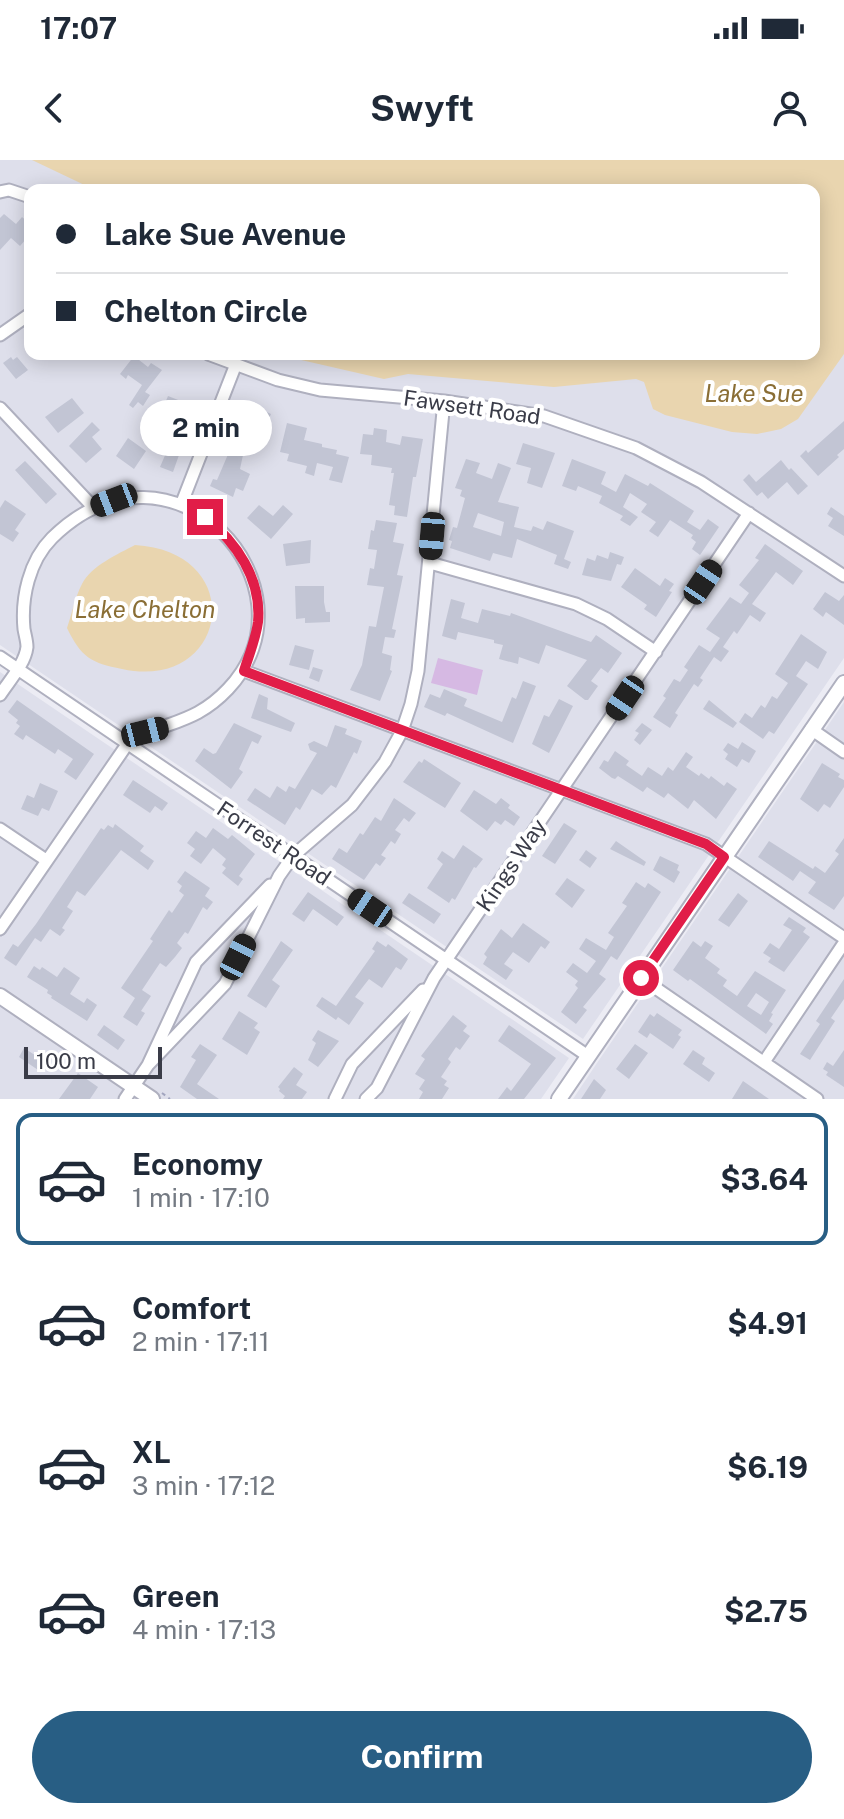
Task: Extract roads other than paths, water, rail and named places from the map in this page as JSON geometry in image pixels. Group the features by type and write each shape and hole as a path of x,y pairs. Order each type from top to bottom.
{"street":[{"path":"0,192 9,190 24,195"},
{"path":"0,335 24,318"},
{"name":"Fawsett Road","path":"225,360 278,380 320,390 444,401 544,416 636,448 701,482 844,576"},
{"path":"181,505 236,364"},
{"path":"148,1065 225,984 279,876 293,856 352,805 369,786 402,731 418,671 444,401"},
{"path":"0,408 94,508"},
{"path":"0,695 18,669 27,645 24,628 27,585 37,559 59,532 94,508 114,500 136,497 158,498 181,505 205,517 224,532 240,553 258,602 258,623 244,671 207,709 188,720 145,732 128,743 0,929"},
{"name":"Kings Way","path":"335,1099 352,1064 434,978 447,960 749,513"},
{"path":"430,563 576,604 607,619 656,652"},
{"name":"Forrest Road","path":"0,657 588,1056"},
{"path":"244,671 706,844 844,940 764,1062"},
{"path":"559,1099 844,683"},
{"path":"811,729 844,752"},
{"path":"0,829 46,860"},
{"path":"130,1093 148,1065 196,962 279,876"},
{"name":"Kings Way","path":"366,1099 377,1088 434,978"},
{"path":"641,978 817,1099"},
{"path":"0,996 130,1093 152,1099"}],"water":[{"name":"Lake Sue","path":"32,160 844,160 844,354 798,419 781,429 757,434 732,432 665,415 653,409 644,382 636,379 554,387 408,374 384,379 301,360 820,360 820,184 82,184"},
{"name":"Lake Chelton","path":"135,545 172,553 197,571 210,593 212,618 203,642 185,660 158,671 122,669 95,661 82,652 67,628 77,594 86,578 106,561"}]}
